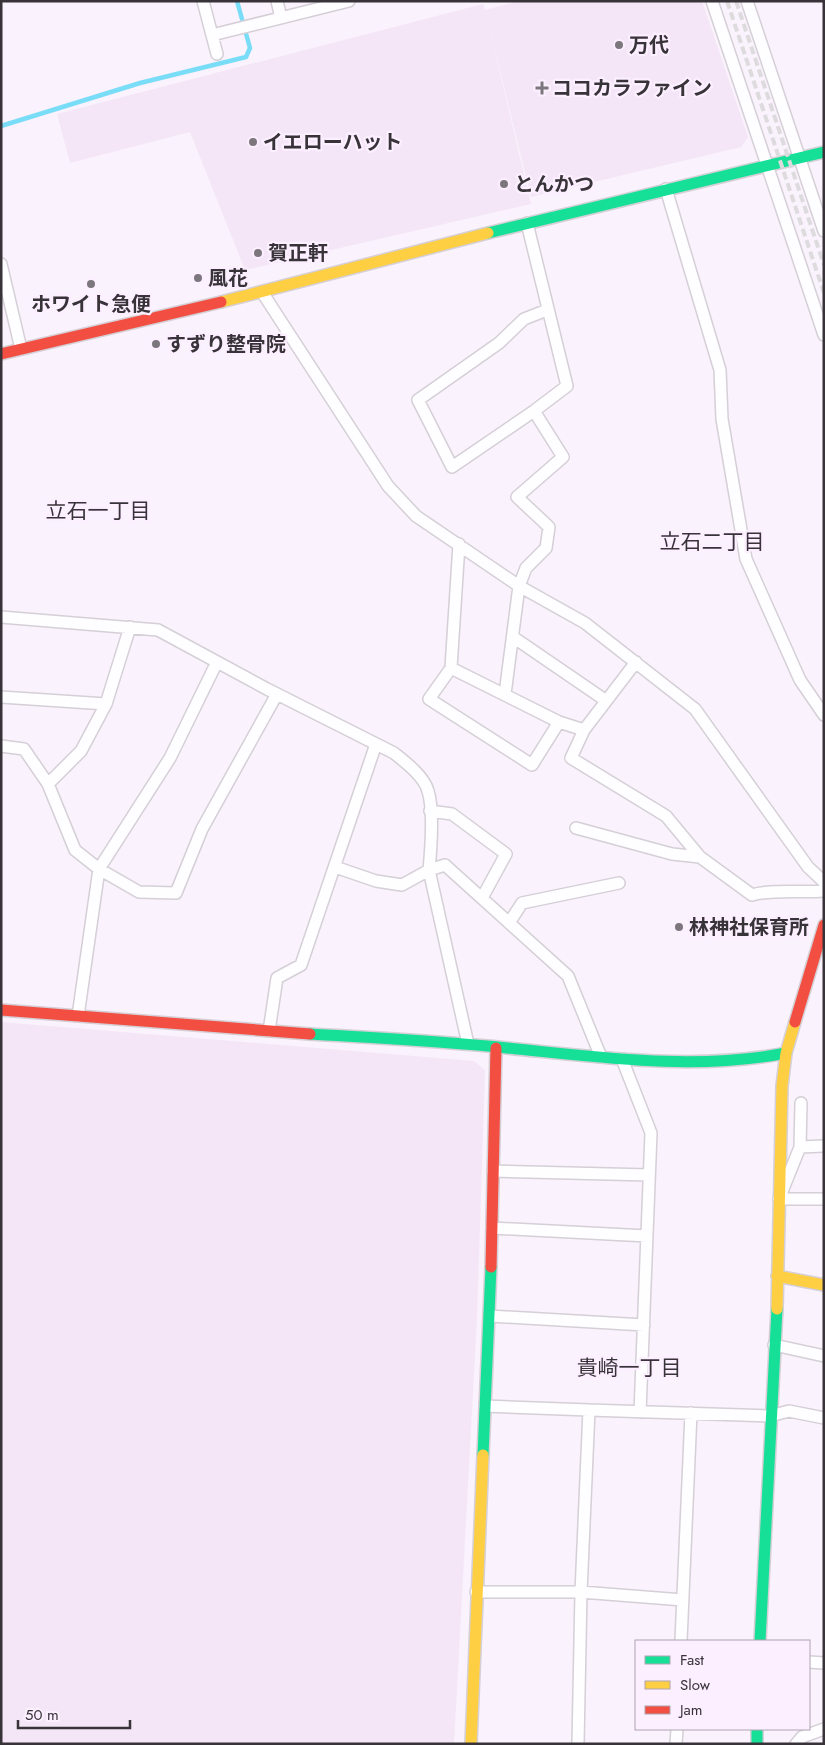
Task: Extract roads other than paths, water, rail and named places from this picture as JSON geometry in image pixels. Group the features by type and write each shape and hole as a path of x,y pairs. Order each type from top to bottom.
{"street":[{"path":"203,1 217,54"},
{"path":"277,1 281,18"},
{"path":"212,35 349,1"},
{"path":"712,1 824,335"},
{"path":"747,1 824,231"},
{"path":"1,354 262,292 527,223 824,152"},
{"path":"666,189 720,370 722,419 746,559 800,680 824,715"},
{"path":"527,223 547,310 568,386 452,467 418,400 499,343 524,319 547,310"},
{"path":"1,264 21,349"},
{"path":"262,292 388,486 416,516 519,586 585,624 695,709 808,867 824,882"},
{"path":"505,694 519,586 526,568 546,548 549,527 517,497 563,457 534,411"},
{"path":"459,544 451,668 428,699 532,765 559,722"},
{"path":"1,617 158,630 277,694 394,753 411,767 428,790 431,846 428,870 468,1044"},
{"path":"48,784 81,751 106,704 130,627"},
{"path":"513,638 605,700"},
{"path":"78,1016 98,869 170,758 217,662"},
{"path":"636,662 605,700 584,730 571,758 666,816 700,857 752,895 763,892 797,894 824,891"},
{"path":"451,668 559,722 584,730"},
{"path":"1,746 24,749 48,784 75,850 98,869 139,892 176,893 202,829 277,694"},
{"path":"1,697 106,704"},
{"path":"270,1031 277,978 302,965 376,744"},
{"path":"430,811 452,814 506,854 482,898"},
{"path":"576,828 672,854 700,857"},
{"path":"335,867 376,881 402,885 428,870 445,865 568,976 601,1057"},
{"path":"509,923 522,903 619,883"},
{"path":"760,1640 777,1276 782,1086 786,1052 824,925"},
{"path":"1,1010 468,1044 622,1059 677,1061 760,1058 786,1052"},
{"path":"471,1744 476,1592 490,1316 496,1048"},
{"path":"622,1059 651,1133 640,1412"},
{"path":"779,1199 800,1147 801,1103"},
{"path":"800,1147 824,1146"},
{"path":"493,1171 649,1175"},
{"path":"779,1199 824,1199"},
{"path":"492,1228 647,1236"},
{"path":"777,1276 824,1285"},
{"path":"490,1316 644,1325"},
{"path":"774,1345 824,1356"},
{"path":"485,1406 770,1416 789,1411 824,1418"},
{"path":"578,1744 581,1592 589,1410"},
{"path":"681,1640 691,1413"},
{"path":"476,1592 581,1592 682,1600"},
{"path":"810,1662 824,1663"},
{"path":"796,1744 802,1737 824,1729"},
{"path":"676,1744 677,1730"},
{"path":"757,1730 757,1744"}],"waterway":[{"path":"1,126 140,83 246,57 250,48 237,1"}],"railway":[{"path":"727,1 824,293"},
{"path":"736,1 824,265"}],"place":[{"name":"万代","path":"619,45"},
{"name":"ココカラファイン","path":"542,88"},
{"name":"イエローハット","path":"253,142"},
{"name":"とんかつ","path":"504,184"},
{"name":"賀正軒","path":"258,253"},
{"name":"風花","path":"198,278"},
{"name":"ホワイト急便","path":"91,284"},
{"name":"すずり整骨院","path":"156,344"},
{"name":"林神社保育所","path":"679,927"}],"district":[{"name":"立石一丁目","path":"98,511"},
{"name":"立石二丁目","path":"712,542"},
{"name":"貴崎一丁目","path":"629,1368"}]}
